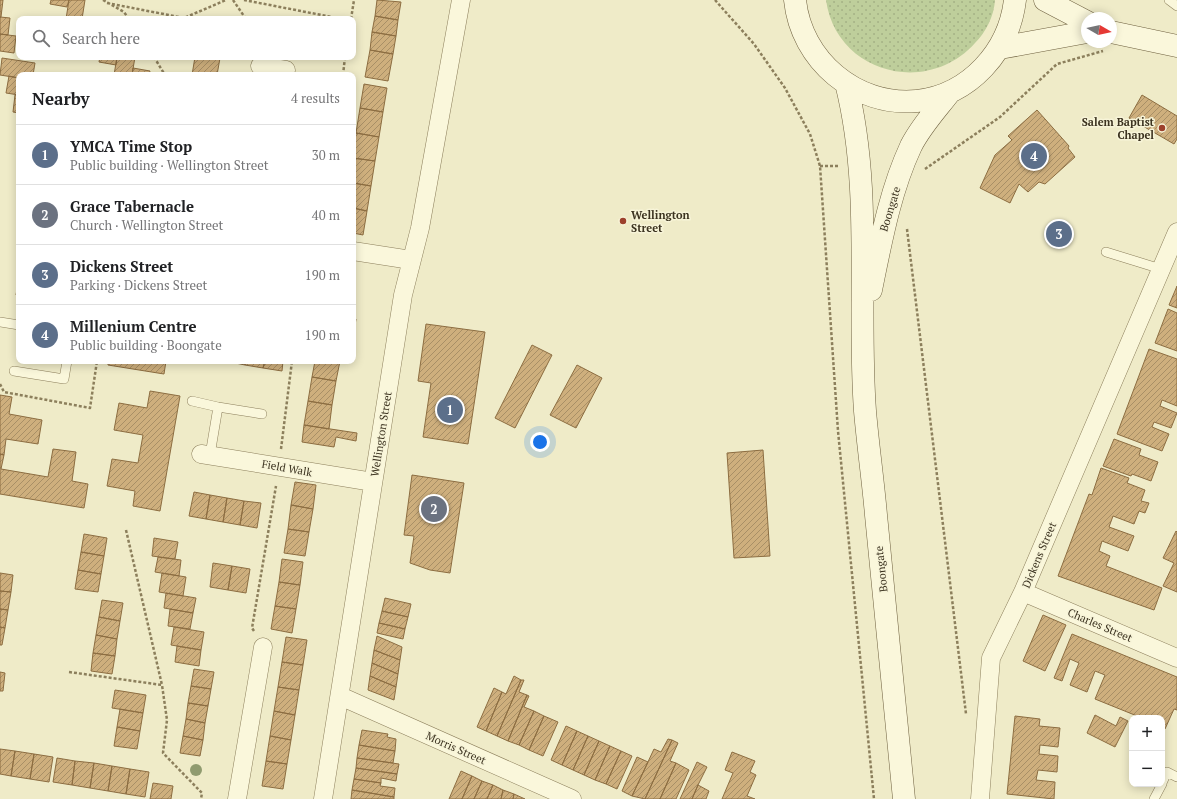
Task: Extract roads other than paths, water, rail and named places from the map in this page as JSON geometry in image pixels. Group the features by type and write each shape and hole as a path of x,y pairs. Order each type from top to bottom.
{"street":[{"name":"Wellington Street","path":"323,799 402,295 420,228 461,0"},
{"path":"779,0 796,7 807,42 824,66 846,84 883,99 917,101 950,92 979,74 1000,48 1013,18 1015,0"},
{"path":"1045,0 1081,19"},
{"path":"1000,48 1081,33"},
{"path":"1117,42 1177,46"},
{"path":"260,66 286,70"},
{"name":"Boongate","path":"846,84 853,112 859,165 862,339 865,412 904,799"},
{"name":"Boongate","path":"862,339 883,229 900,175 912,145 950,92"},
{"name":"Dickens Street","path":"980,799 991,658 1023,592 1177,232"},
{"path":"356,251 411,260"},
{"name":"Field Walk","path":"206,454 373,482"},
{"name":"Charles Street","path":"1023,592 1177,658"},
{"path":"237,799 263,646"},
{"name":"Morris Street","path":"340,696 572,799"}],"lane":[{"path":"1169,0 1177,6"},
{"path":"1106,252 1161,269"},
{"path":"0,322 16,325"},
{"path":"14,371 64,379 66,364"},
{"path":"192,401 262,414"},
{"path":"206,454 218,407"},
{"path":"1165,777 1167,772 1177,777"},
{"path":"1154,799 1160,787"}],"place":[{"name":"Salem Baptist Chapel","path":"1162,128"},
{"name":"Millenium Centre","path":"1034,156"},
{"name":"Wellington Street","path":"623,221"},
{"name":"Dickens Street","path":"1059,234"},
{"name":"YMCA Time Stop","path":"450,410"},
{"name":"Grace Tabernacle","path":"434,509"}]}
